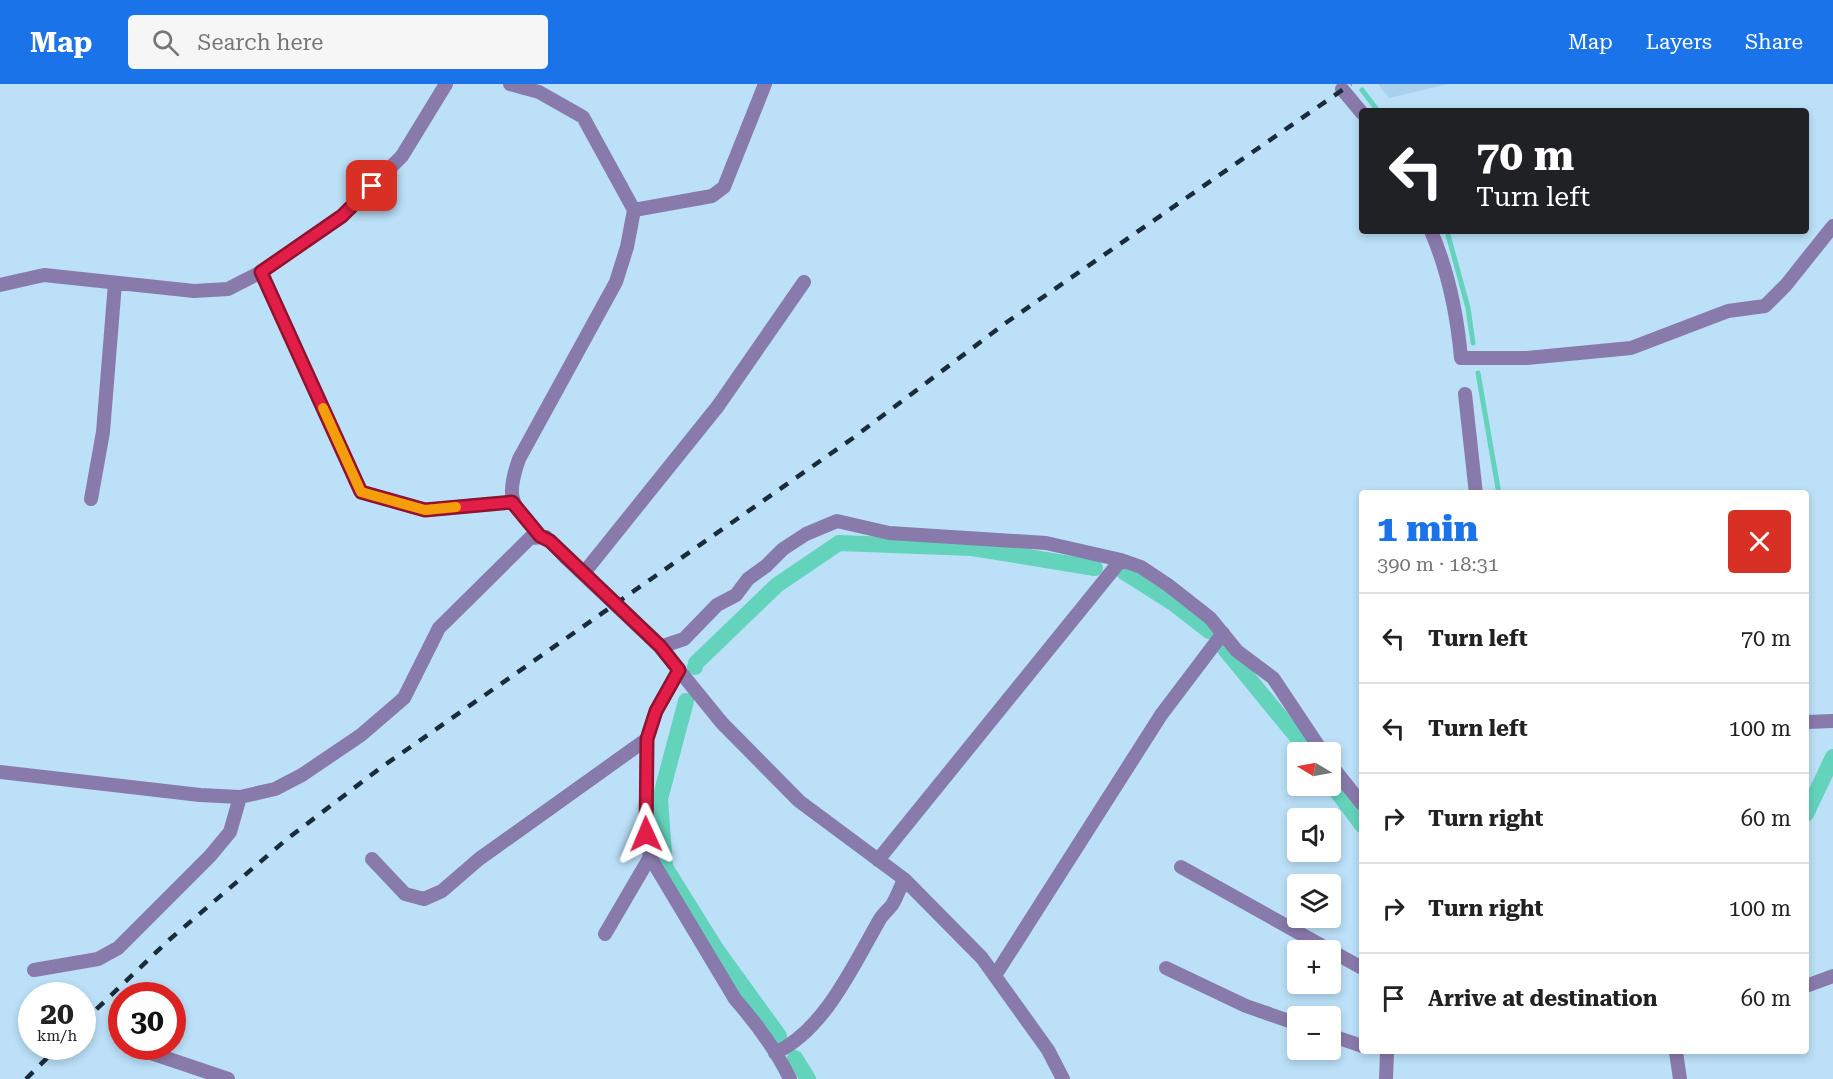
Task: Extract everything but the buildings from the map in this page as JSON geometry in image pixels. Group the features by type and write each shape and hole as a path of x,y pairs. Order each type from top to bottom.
{"street":[{"path":"0,285 44,275 194,291 228,289 261,272 342,216 402,156 446,84"},
{"path":"510,84 539,92 583,117 634,210 627,247 616,282 519,459 512,480 512,502 540,536 550,541 660,646 722,723 799,801 904,879 996,974 1048,1050 1063,1079"},
{"path":"634,210 712,196 724,187 765,84"},
{"path":"1342,89 1359,109"},
{"path":"1432,234 1444,261 1456,308 1461,358 1527,358 1583,355 1631,348 1728,311 1765,306 1786,285 1833,226"},
{"path":"261,272 361,492 425,510 512,502"},
{"path":"583,574 718,406 804,282"},
{"path":"91,499 103,432 115,284"},
{"path":"1465,394 1476,490"},
{"path":"660,646 684,639 717,605 736,595 748,579 766,566 783,549 806,534 837,521 889,533 963,540 1046,543 1121,560 1141,567 1168,585 1210,618 1237,651 1272,678 1316,742"},
{"path":"0,771 200,795 240,797 275,789 302,775 361,735 404,698 439,628 530,538 540,536"},
{"path":"878,860 1121,560"},
{"path":"996,974 1161,716 1223,633"},
{"path":"679,670 656,711 647,739 644,821 650,857 735,999 750,1014 790,1079"},
{"path":"1809,722 1833,721"},
{"path":"372,859 405,894 424,899 441,891 479,859 647,739"},
{"path":"1341,778 1359,800"},
{"path":"34,970 98,959 118,948 210,856 230,832 240,797"},
{"path":"605,934 650,857"},
{"path":"1181,867 1359,966"},
{"path":"775,1053 794,1044 836,993 881,918 893,903 904,879"},
{"path":"1166,968 1246,1006 1287,1020"},
{"path":"1809,985 1833,976"},
{"path":"1341,1039 1359,1045"},
{"path":"1384,1054 1386,1079"},
{"path":"1676,1054 1680,1079"},
{"path":"172,1060 228,1079"}],"shaded area":[{"path":"1378,84 1448,84 1389,98"}],"waterway":[{"path":"1362,90 1376,108"},
{"path":"1448,234 1468,308 1473,343"},
{"path":"1478,373 1498,490"},
{"path":"695,667 696,663 777,585 839,543 972,548 1095,568"},
{"path":"1124,572 1173,603 1209,631"},
{"path":"1224,648 1301,742"},
{"path":"686,701 660,799 665,867 716,949 779,1036"},
{"path":"1809,808 1833,757"},
{"path":"1340,796 1359,821"},
{"path":"795,1058 808,1079"}],"railway":[{"path":"96,1010 169,940 287,839 379,769 853,438 1007,322 1351,84"},
{"path":"26,1079 45,1060"}],"slow traffic":[{"path":"323,408 361,492 425,510 456,507"}],"route":[{"path":"372,186 342,216 261,272 361,492 425,510 512,502 540,536 546,537 660,646 679,670 662,698 647,739 644,821 646,834"}]}
